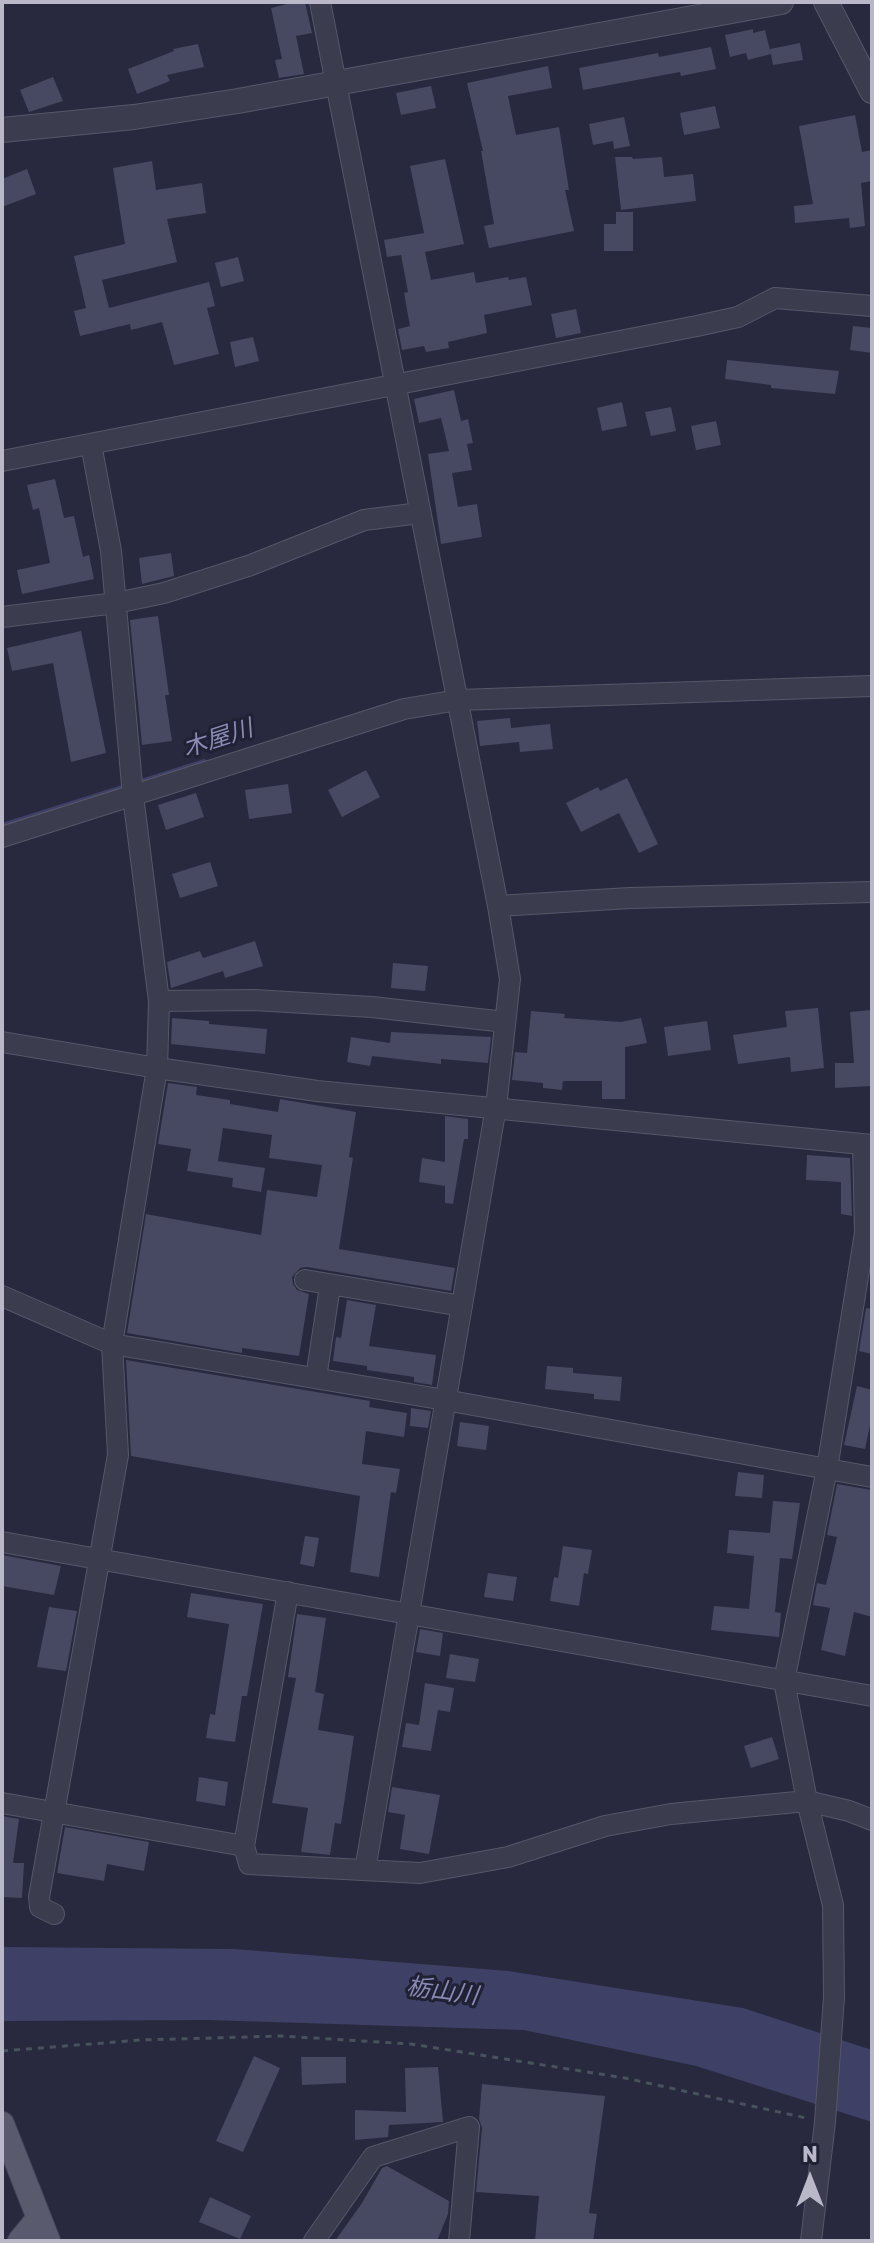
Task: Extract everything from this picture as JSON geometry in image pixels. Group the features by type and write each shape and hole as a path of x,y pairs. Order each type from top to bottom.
{"main road":[{"path":"2,2124 44,2230 20,2241"}],"street":[{"path":"320,2 510,979 496,1107 365,1870"},
{"path":"2,130 134,117 781,2"},
{"path":"826,2 872,91"},
{"path":"2,461 697,326 738,317 775,298 872,306"},
{"path":"54,1914 40,1907 39,1897 118,1455 112,1344 157,1068 159,1001 132,788 111,551 91,444"},
{"path":"2,617 116,603 164,593 251,565 364,520 420,513"},
{"path":"2,837 132,788 404,709 458,700 872,686"},
{"path":"498,906 630,898 872,892"},
{"path":"159,1001 254,1000 372,1007 505,1022"},
{"path":"2,1042 317,1091 867,1144 865,1233 827,1469 784,1681 807,1801 833,1905 834,1997 825,2122 811,2241"},
{"path":"305,1280 462,1306"},
{"path":"316,1378 330,1286"},
{"path":"2,1296 112,1344 872,1477"},
{"path":"2,1542 872,1696"},
{"path":"288,1592 244,1846 249,1864 420,1873 508,1857 605,1826 671,1814 807,1801 872,1820"},
{"path":"2,1803 244,1846"},
{"path":"314,2241 373,2157 469,2127 459,2241"}],"path":[{"path":"2,2051 141,2040 281,2036 411,2044 625,2078 825,2122"}],"water":[{"name":"栃山川","path":"2,1947 234,1949 508,1971 743,2008 872,2050 872,2122 696,2066 524,2030 209,2020 2,2021"}],"building":[{"path":"305,2 312,33 296,36 304,74 279,78 275,60 282,59 271,8"},
{"path":"753,29 753,33 765,30 771,54 748,60 746,53 730,57 725,35"},
{"path":"800,43 803,60 773,65 770,49"},
{"path":"198,44 204,67 167,75 170,81 137,94 128,69 173,49"},
{"path":"711,47 716,69 681,76 680,72 583,90 579,68 658,53 659,57"},
{"path":"548,66 552,88 508,96 516,135 559,127 569,190 565,190 574,231 489,248 484,226 494,224 483,151 467,83"},
{"path":"53,77 63,101 29,112 20,90"},
{"path":"431,86 436,108 401,115 396,93"},
{"path":"715,106 720,128 684,135 680,113"},
{"path":"855,115 862,152 872,150 872,181 861,183 865,226 850,228 849,218 795,223 794,206 813,204 799,126"},
{"path":"624,117 630,146 614,149 613,141 593,145 589,124"},
{"path":"615,157 662,157 664,177 693,174 696,201 621,210"},
{"path":"445,159 464,244 425,252 431,280 474,272 476,283 526,277 532,305 484,315 487,333 448,342 449,348 426,352 424,346 402,350 398,329 410,326 404,293 408,292 401,255 387,257 384,240 424,233 410,166"},
{"path":"152,161 156,190 202,183 206,213 167,219 177,262 102,280 109,308 209,282 215,306 207,308 219,354 174,365 162,322 131,330 130,324 80,336 74,311 86,308 74,256 125,244 113,168"},
{"path":"27,169 36,194 2,207 2,179"},
{"path":"616,212 633,212 633,251 604,251 604,224 616,224"},
{"path":"238,257 244,281 221,287 215,263"},
{"path":"576,309 581,333 556,338 551,314"},
{"path":"853,326 872,328 872,353 850,350"},
{"path":"253,337 259,361 235,367 230,342"},
{"path":"727,360 839,371 835,394 771,388 771,385 725,379"},
{"path":"454,390 461,421 468,419 473,443 467,444 472,470 452,473 458,507 477,504 482,537 441,544 428,454 449,451 441,418 419,423 414,399"},
{"path":"622,402 627,426 602,431 597,408"},
{"path":"671,407 676,431 651,436 645,412"},
{"path":"716,421 721,445 696,450 691,426"},
{"path":"55,479 64,518 74,516 83,557 89,555 94,579 22,594 17,570 50,563 39,508 33,510 27,485"},
{"path":"171,553 174,576 142,584 139,558"},
{"path":"158,616 172,741 142,745 130,620"},
{"path":"81,631 106,753 71,762 53,663 12,671 7,648"},
{"path":"510,718 511,728 550,724 553,749 520,752 519,742 480,746 477,721"},
{"path":"366,770 380,797 342,817 328,790"},
{"path":"627,778 658,844 639,853 619,813 581,832 566,803 598,787 600,791"},
{"path":"288,784 292,813 249,819 245,790"},
{"path":"196,793 204,817 166,830 158,805"},
{"path":"210,862 218,886 180,898 172,874"},
{"path":"255,941 263,966 225,978 223,971 171,988 167,962 200,951 203,958"},
{"path":"393,963 428,966 425,991 391,988"},
{"path":"818,1008 824,1068 791,1072 790,1057 738,1064 733,1035 787,1027 785,1011"},
{"path":"872,1010 872,1086 835,1088 835,1063 854,1063 850,1012"},
{"path":"531,1011 565,1014 564,1018 621,1022 641,1018 647,1043 625,1047 625,1099 602,1099 602,1081 563,1081 562,1090 543,1088 543,1083 512,1080 515,1052 527,1053"},
{"path":"172,1018 267,1029 265,1054 171,1044"},
{"path":"707,1021 711,1050 668,1056 664,1027"},
{"path":"391,1032 491,1037 488,1063 441,1059 441,1064 372,1056 370,1066 347,1062 351,1037 390,1043"},
{"path":"168,1083 197,1087 196,1095 230,1100 230,1104 278,1112 280,1099 356,1112 349,1157 353,1158 339,1249 455,1268 451,1291 300,1268 292,1277 293,1284 297,1290 309,1294 299,1356 242,1348 242,1353 127,1333 146,1214 261,1235 267,1190 317,1197 322,1165 269,1158 272,1135 223,1128 218,1161 265,1168 261,1192 232,1187 233,1178 187,1171 191,1149 158,1144"},
{"path":"445,1116 468,1119 468,1139 464,1139 453,1204 445,1203 445,1186 419,1182 422,1158 445,1162"},
{"path":"807,1155 850,1158 852,1216 841,1214 841,1182 806,1180"},
{"path":"347,1300 376,1305 369,1346 436,1355 432,1385 414,1382 414,1377 333,1361 336,1337 341,1338"},
{"path":"866,1308 872,1309 872,1354 859,1351"},
{"path":"126,1360 370,1401 369,1407 407,1413 404,1437 366,1431 362,1464 400,1469 396,1493 391,1492 379,1577 350,1572 360,1496 131,1456"},
{"path":"547,1366 573,1368 573,1373 622,1377 620,1401 594,1399 594,1394 545,1389"},
{"path":"857,1386 872,1390 872,1416 865,1449 844,1445"},
{"path":"411,1408 431,1411 428,1428 410,1426"},
{"path":"460,1422 489,1426 486,1450 457,1446"},
{"path":"738,1472 764,1475 762,1498 735,1496"},
{"path":"837,1484 872,1490 872,1617 854,1612 845,1656 821,1650 830,1608 813,1605 817,1583 826,1585 837,1537 827,1535"},
{"path":"773,1501 800,1503 792,1559 780,1558 775,1612 781,1613 779,1637 711,1630 714,1606 749,1609 754,1556 727,1553 729,1530 770,1533"},
{"path":"305,1536 319,1538 314,1567 300,1564"},
{"path":"563,1546 592,1550 588,1574 584,1573 579,1606 550,1601 554,1577 558,1578"},
{"path":"2,1555 61,1566 54,1595 2,1586"},
{"path":"488,1573 517,1577 513,1601 484,1597"},
{"path":"191,1593 263,1604 247,1696 242,1696 235,1742 206,1738 210,1714 215,1715 229,1624 187,1617"},
{"path":"49,1607 77,1611 66,1671 37,1667"},
{"path":"297,1614 326,1618 315,1692 324,1694 318,1730 354,1736 341,1824 335,1823 330,1855 301,1852 308,1808 272,1803 296,1678 288,1677"},
{"path":"420,1629 443,1633 440,1656 416,1652"},
{"path":"450,1654 479,1659 475,1682 446,1678"},
{"path":"425,1683 454,1688 450,1712 438,1710 431,1751 402,1747 406,1723 419,1725"},
{"path":"772,1737 779,1759 751,1768 744,1746"},
{"path":"199,1777 228,1782 225,1806 196,1801"},
{"path":"392,1787 440,1795 429,1854 400,1849 405,1815 388,1812"},
{"path":"2,1816 19,1819 13,1863 24,1863 22,1898 2,1897"},
{"path":"65,1827 149,1842 144,1871 107,1864 104,1881 57,1873"},
{"path":"254,2056 280,2068 243,2152 216,2141"},
{"path":"301,2057 346,2057 346,2083 302,2085"},
{"path":"438,2067 443,2122 389,2125 388,2137 355,2140 355,2110 406,2112 405,2068"},
{"path":"482,2084 605,2096 589,2213 597,2214 593,2241 535,2241 539,2196 476,2192 482,2128 479,2119"},
{"path":"387,2166 449,2201 448,2214 437,2241 335,2241 382,2168"},
{"path":"210,2197 251,2216 240,2239 199,2222"}],"waterway":[{"name":"木屋川","path":"2,826 204,762"}]}
